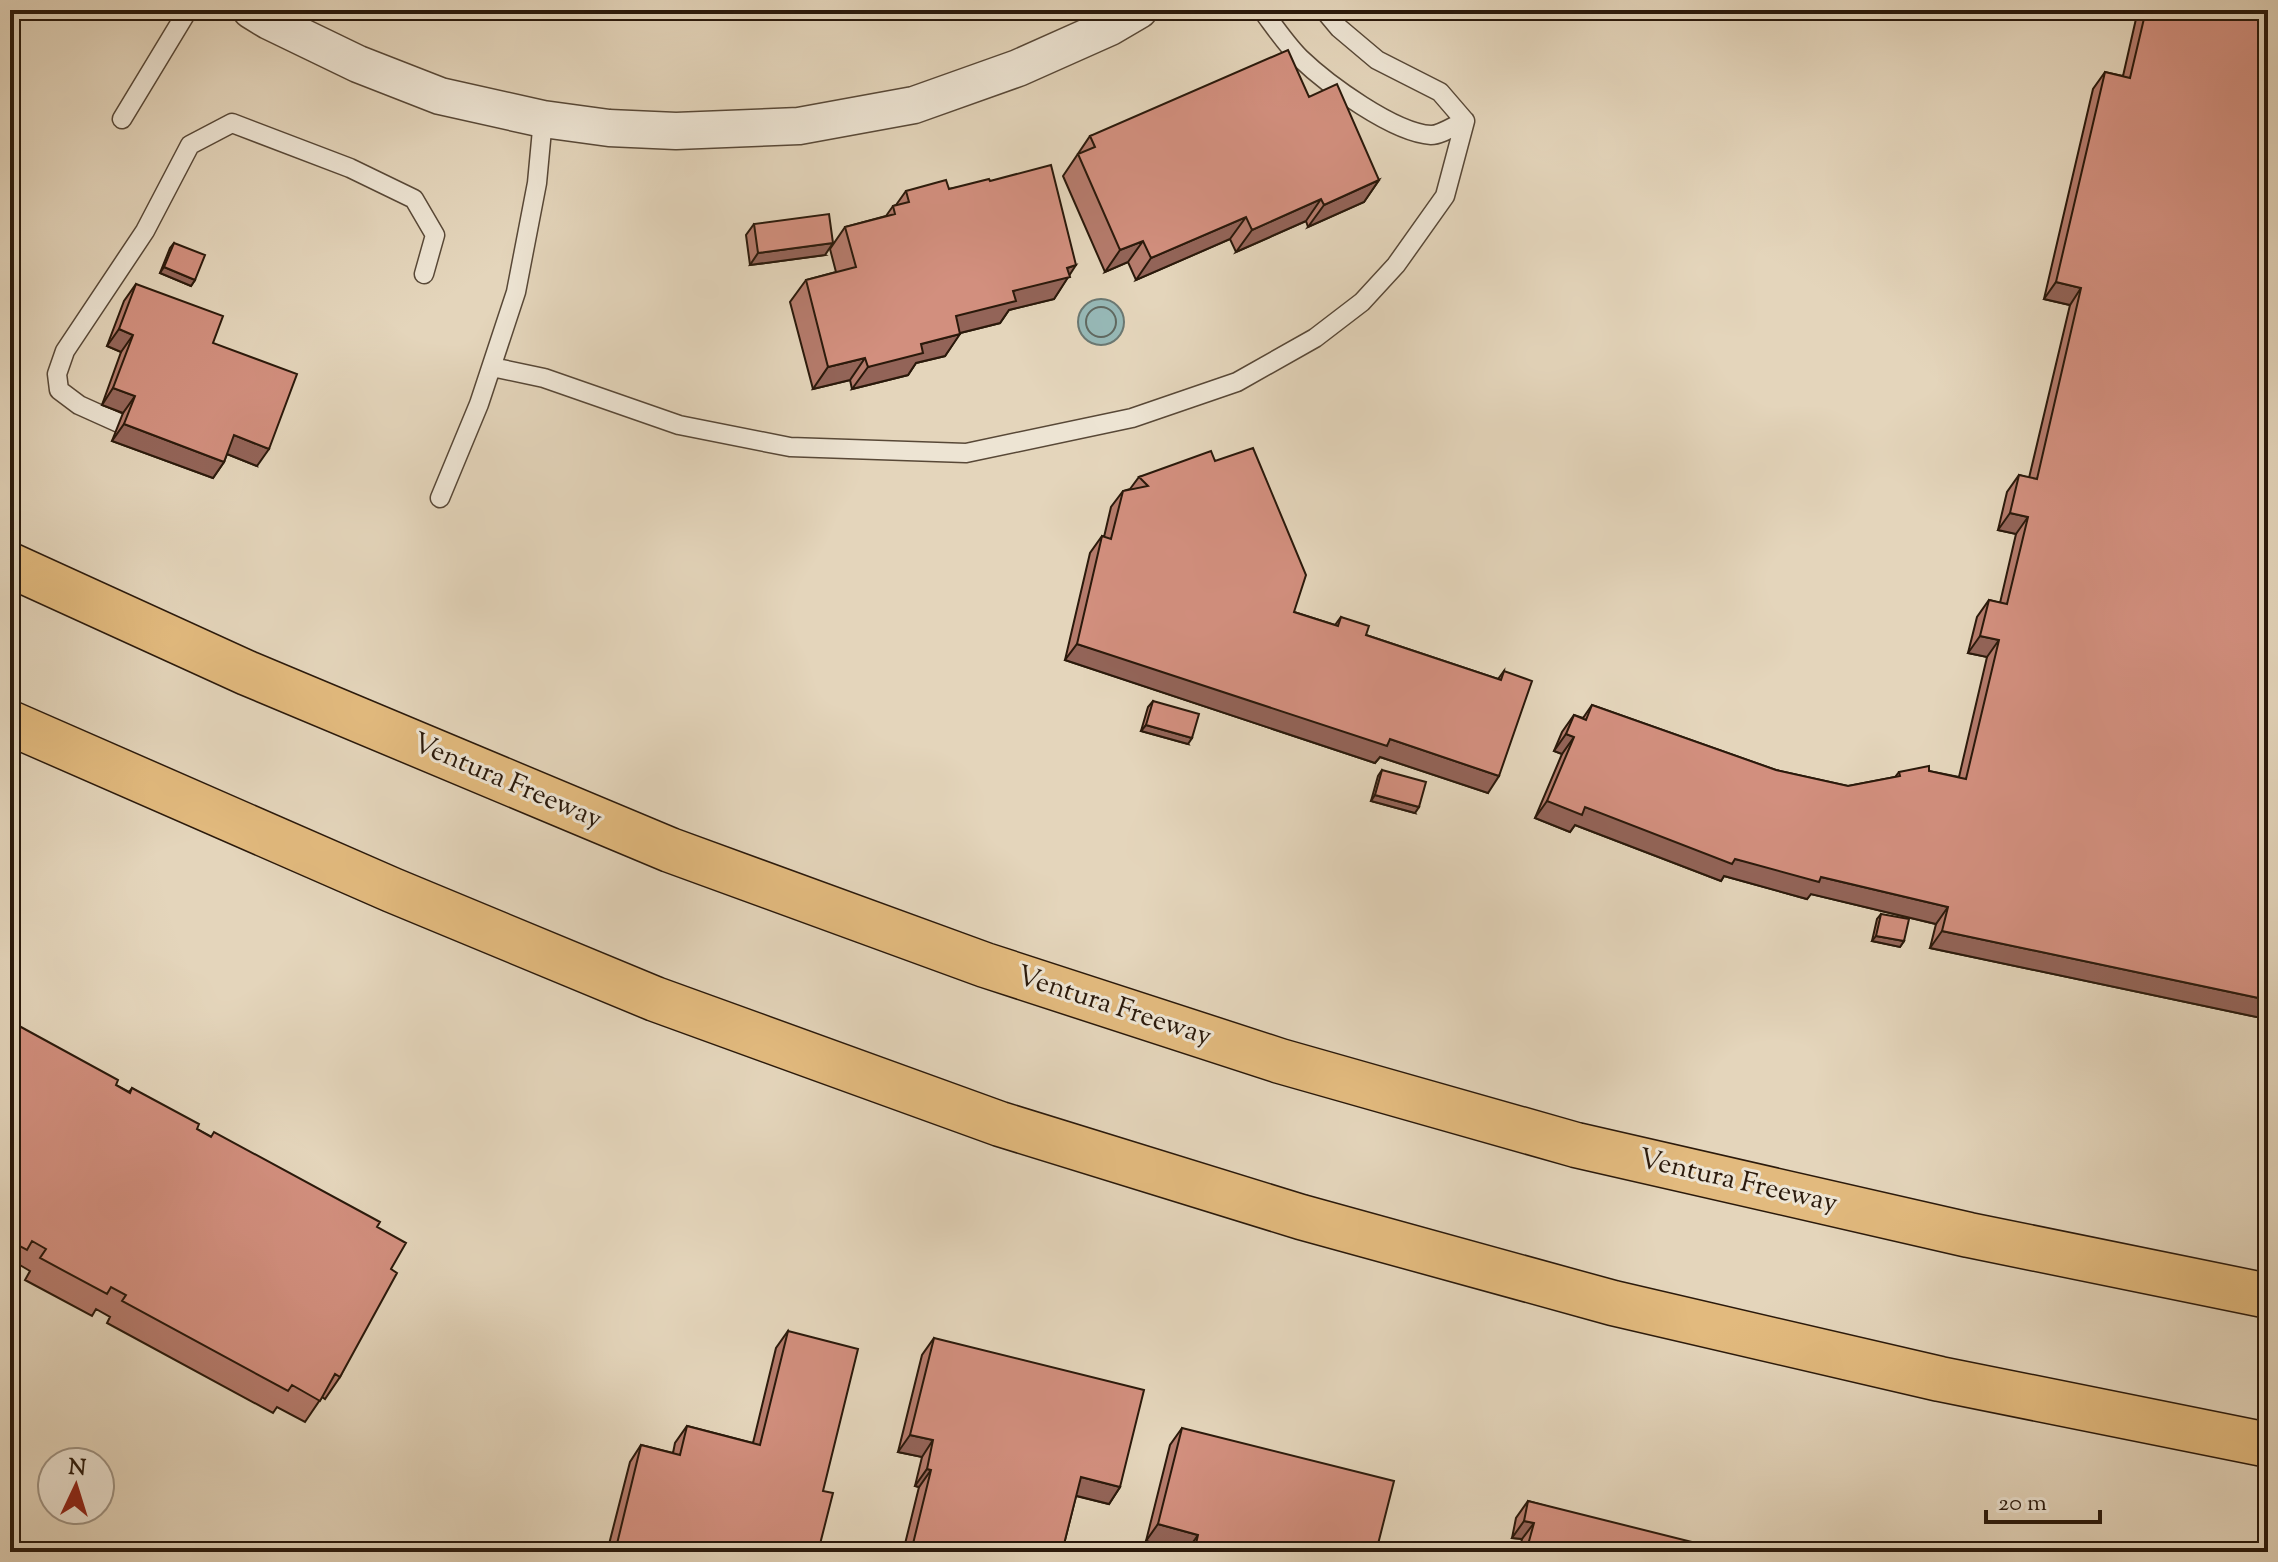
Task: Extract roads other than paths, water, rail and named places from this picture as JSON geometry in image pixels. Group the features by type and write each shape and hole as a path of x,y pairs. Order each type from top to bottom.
{"highway":[{"name":"Ventura Freeway","path":"10,565 247,673 670,850 985,965 1280,1061 1576,1145 1969,1235 2268,1296"},
{"path":"10,723 392,890 655,999 1000,1124 1301,1217 1613,1303 1940,1379 2268,1445"}],"street":[{"path":"251,10 358,64 440,96 543,119 609,128 676,131 799,126 914,105 1018,68 1110,27 1139,10"}],"lane":[{"path":"122,119 188,10"},
{"path":"1262,10 1299,57 1332,85 1405,129 1434,135 1465,121"},
{"path":"1324,10 1339,28 1377,60 1440,92 1465,121"},
{"path":"440,498 492,367 516,292 537,183 543,119"},
{"path":"492,367 544,378 679,425 790,447 966,453 1132,418 1237,382 1315,338 1362,302 1396,265 1445,196 1465,121"},
{"path":"119,423 79,405 59,390 57,374 65,351 145,231 190,145 232,123 350,168 414,199 435,235 424,274"}],"water":[{"path":"1101,299 1117,306 1124,322 1117,338 1101,345 1085,338 1078,322 1085,306"}]}
